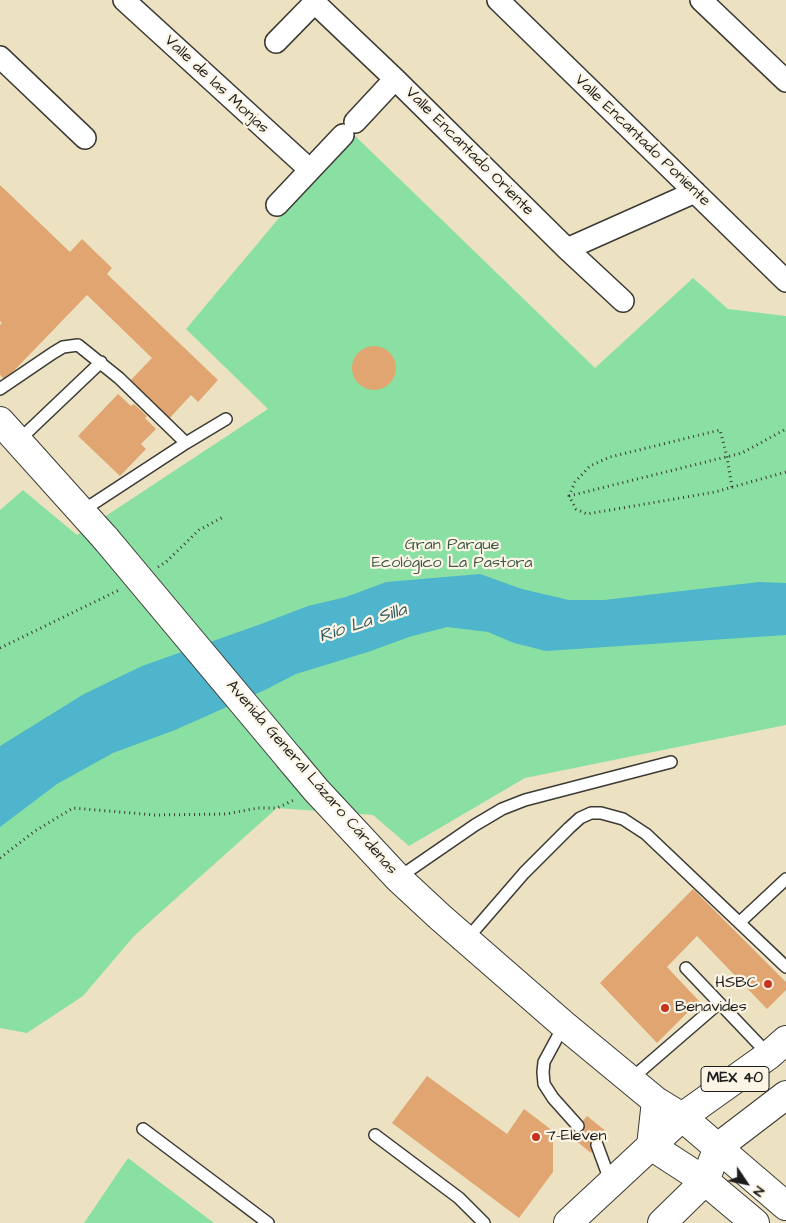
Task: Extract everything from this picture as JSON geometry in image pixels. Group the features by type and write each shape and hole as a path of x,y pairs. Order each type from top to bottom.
{"street":[{"name":"Valle Encantado Poniente","path":"498,0 786,281"},
{"path":"701,0 786,81"},
{"path":"276,42 316,1"},
{"name":"Valle Encantado Oriente","path":"316,1 567,249 623,301"},
{"name":"Valle de las Monjas","path":"130,2 309,169"},
{"path":"0,57 85,138"},
{"path":"276,205 394,79"},
{"path":"567,249 695,192"},
{"name":"Avenida General Lázaro Cárdenas","path":"9,431 106,539 316,790 398,878 564,1025 656,1100 682,1117 786,1206"},
{"name":"MEX 40","path":"568,1223 682,1117 778,1047"},
{"name":"MEX 40","path":"718,1147 786,1095"},
{"path":"656,1100 651,1146 705,1181 755,1223"},
{"path":"662,1223 705,1181 718,1147"}],"lane":[{"path":"0,389 53,353 71,345 78,345 101,362 186,443"},
{"path":"9,431 101,362"},
{"path":"82,511 226,419"},
{"path":"398,878 448,843 502,809 525,800 670,762"},
{"path":"466,940 547,849 580,818 591,813 611,814 635,825 661,847 786,967"},
{"path":"740,922 786,879"},
{"path":"686,968 719,1003 778,1047"},
{"path":"630,1078 719,1003"},
{"path":"564,1025 544,1062 543,1078 544,1084 553,1098 578,1126"},
{"path":"143,1130 268,1223"},
{"path":"375,1135 459,1198 484,1223"},
{"path":"597,1145 611,1183"}],"path":[{"path":"569,496 742,453 786,429"},
{"path":"732,487 720,430 610,457 590,466 574,482 569,496 576,509 587,514 716,492 786,472"},
{"path":"0,858 35,831 73,808 155,815 226,814 258,808 277,808 316,790"}],"green space":[{"name":"Gran Parque Ecológico La Pastora","path":"351,132 595,368 693,278 728,309 786,316 786,725 525,778 409,846 373,815 277,808 134,936 83,996 27,1033 0,1028 0,510 23,490 77,535 268,409 186,329"},
{"path":"128,1158 214,1223 84,1223"}],"water":[{"name":"Río La Silla","path":"480,574 522,589 569,600 604,600 759,582 786,583 786,635 546,651 514,643 488,632 447,627 409,637 296,674 265,690 175,730 113,753 57,784 0,827 0,746 84,694 142,666 308,606 346,597 386,582"}],"building":[{"path":"0,185 70,252 82,239 112,268 107,274 218,380 198,402 191,395 167,421 128,383 152,358 87,295 5,380 0,375 0,325 2,323 0,321"},
{"path":"378,346 390,352 395,359 395,377 390,384 383,389 370,390 362,387 355,380 352,364 355,356 362,349"},
{"path":"118,394 131,406 134,404 147,416 145,418 156,429 141,444 146,449 120,476 78,436"},
{"path":"693,889 786,982 786,990 767,1009 697,936 667,967 699,1001 657,1043 600,983"},
{"path":"427,1076 507,1134 524,1109 553,1131 553,1172 519,1218 392,1123"},
{"path":"587,1116 607,1132 591,1153 570,1136"}],"place":[{"name":"HSBC","path":"768,984"},
{"name":"Benavides","path":"665,1008"},
{"name":"7-Eleven","path":"536,1137"}]}
